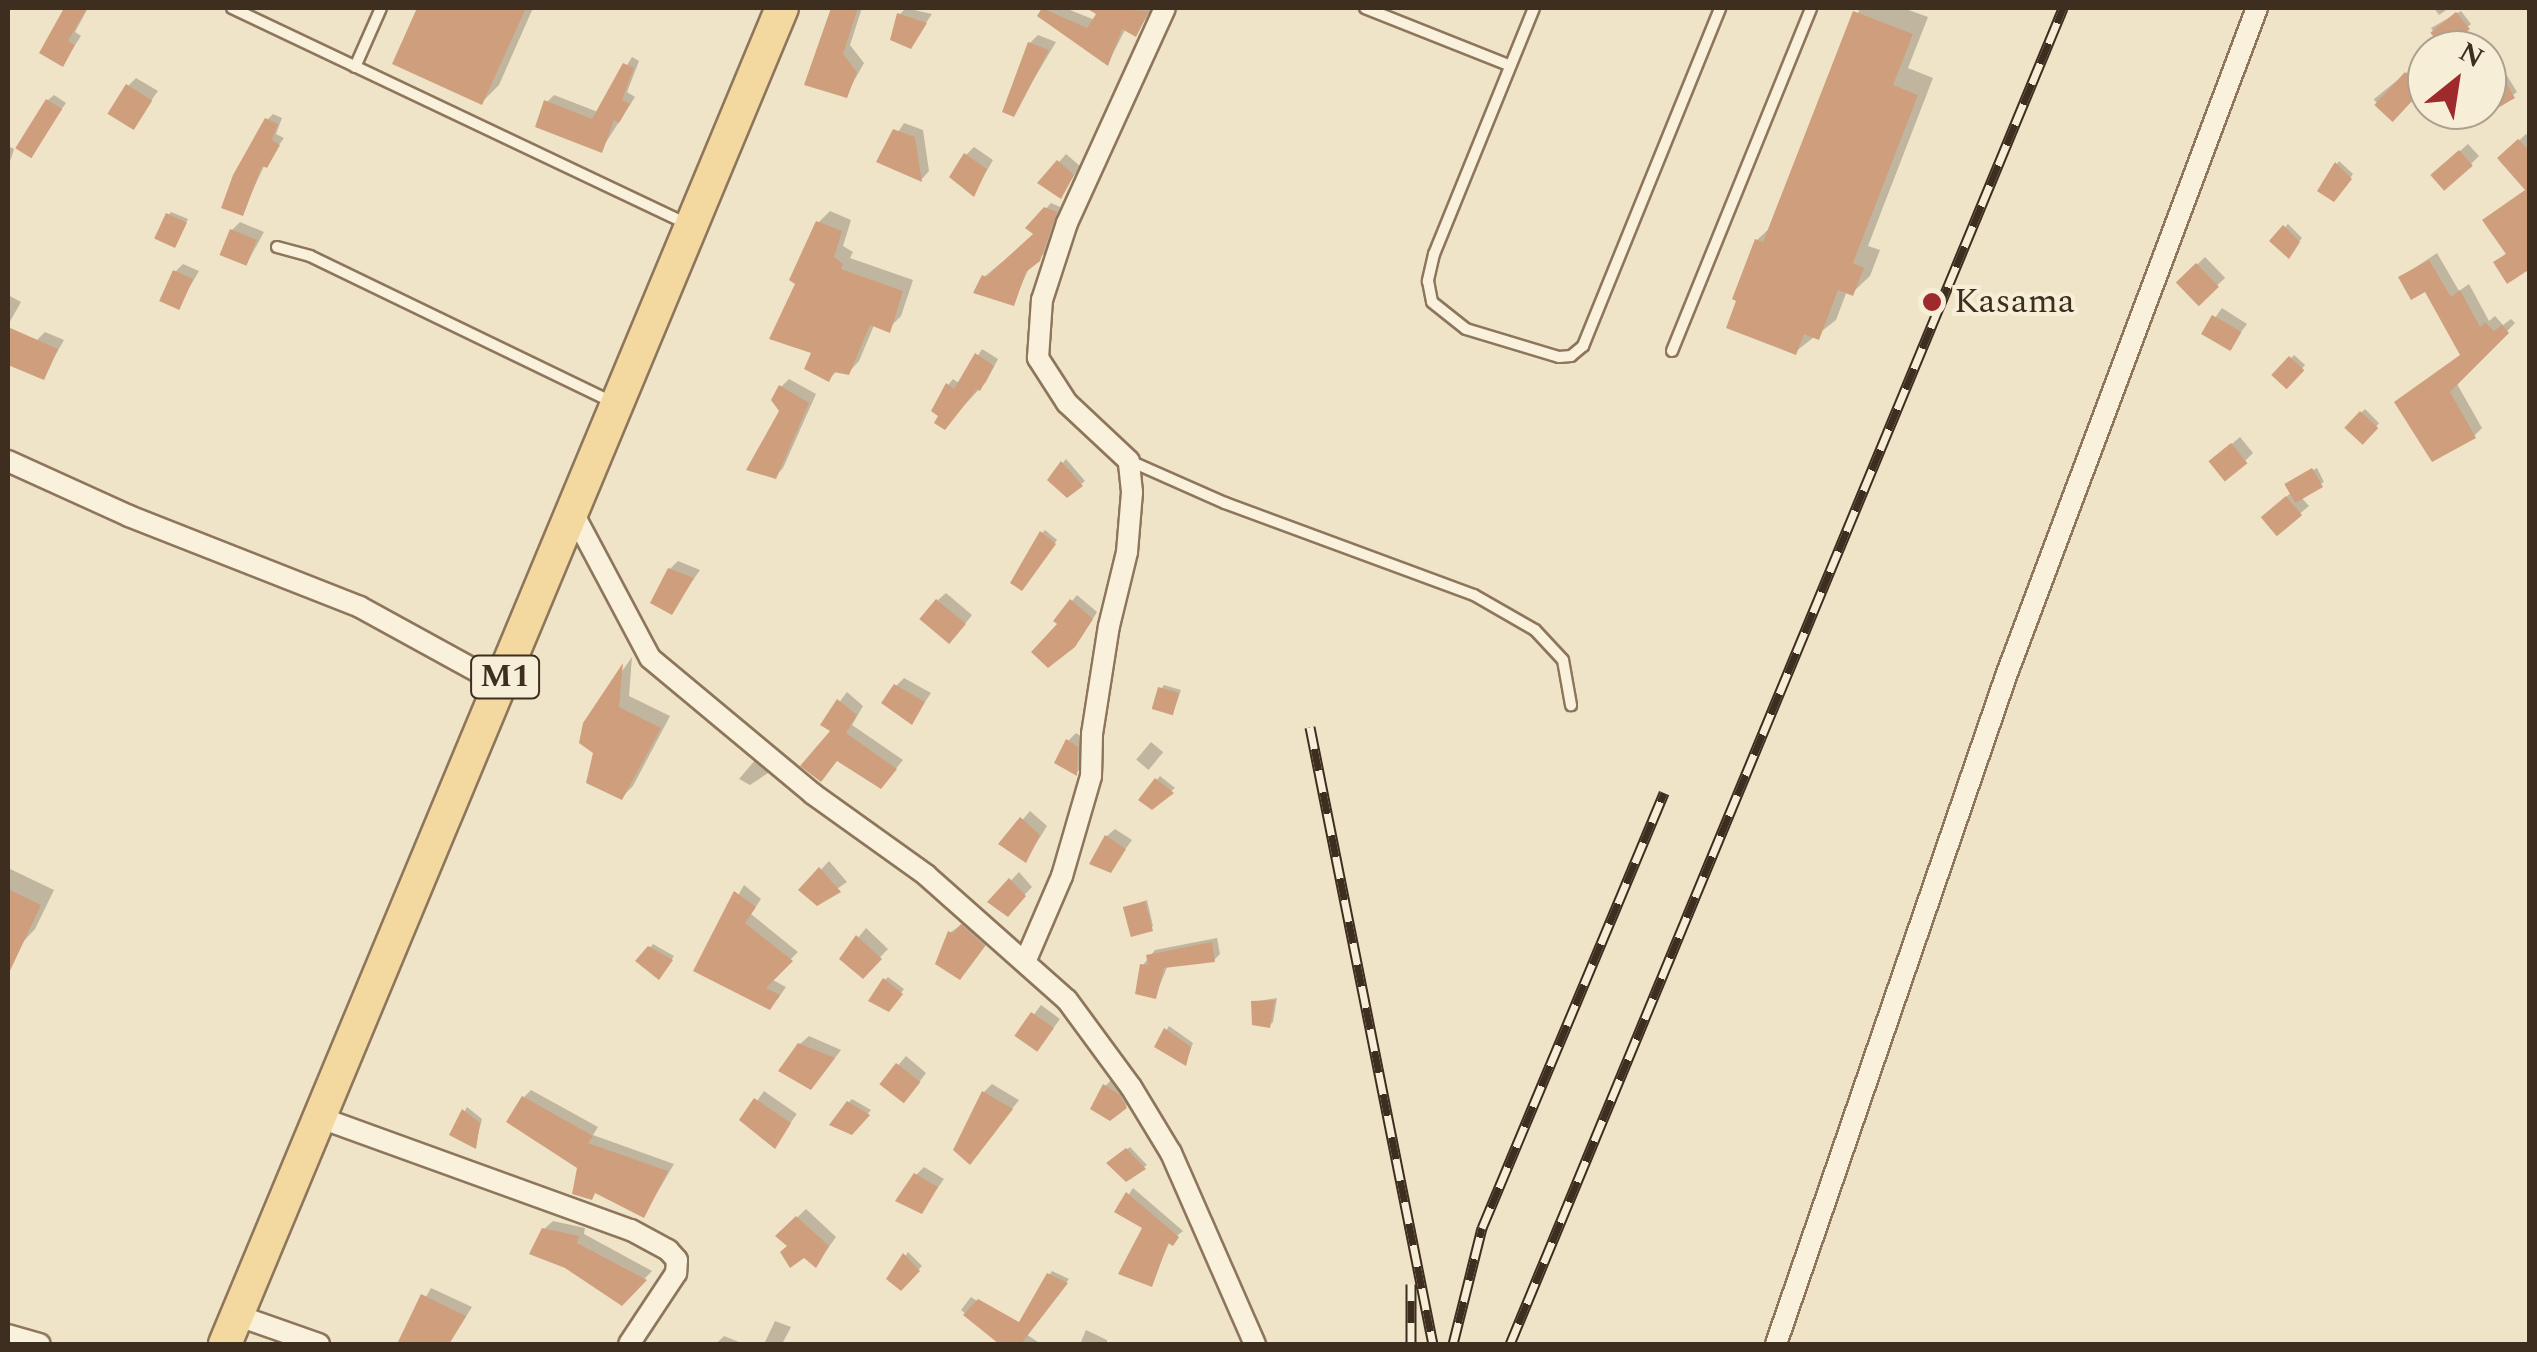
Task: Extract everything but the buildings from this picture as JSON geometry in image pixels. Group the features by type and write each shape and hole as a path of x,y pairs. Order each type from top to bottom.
{"main road":[{"name":"M1","path":"230,1330 782,8"}],"street":[{"path":"1025,962 1062,876 1091,776 1092,734 1109,626 1127,552 1130,461 1067,403 1038,358 1042,300 1067,223 1165,8"},
{"path":"1776,1344 2006,676 2257,8"},
{"path":"8,461 128,516 360,608 502,685"},
{"path":"572,512 650,658 813,794 926,875 1068,1000 1131,1087 1171,1153 1255,1344"},
{"path":"320,1118 631,1230 668,1250 676,1260 676,1272 629,1344"},
{"path":"230,1330 318,1344"},
{"path":"8,1335 40,1344"}],"lane":[{"path":"232,8 692,226"},
{"path":"356,67 382,8"},
{"path":"1365,8 1508,65"},
{"path":"1534,8 1434,254 1428,282 1432,302 1466,329 1559,357 1571,356 1583,346 1720,8"},
{"path":"1672,351 1811,8"},
{"path":"277,247 310,256 617,405"},
{"path":"1130,461 1225,503 1474,595 1535,630 1563,660 1571,704"}],"railway":[{"path":"1510,1344 2063,8"},
{"path":"1310,727 1433,1344"},
{"path":"1453,1344 1482,1228 1664,792"},
{"path":"1411,1284 1411,1344"}],"place":[{"name":"Kasama","path":"1932,302"}]}
